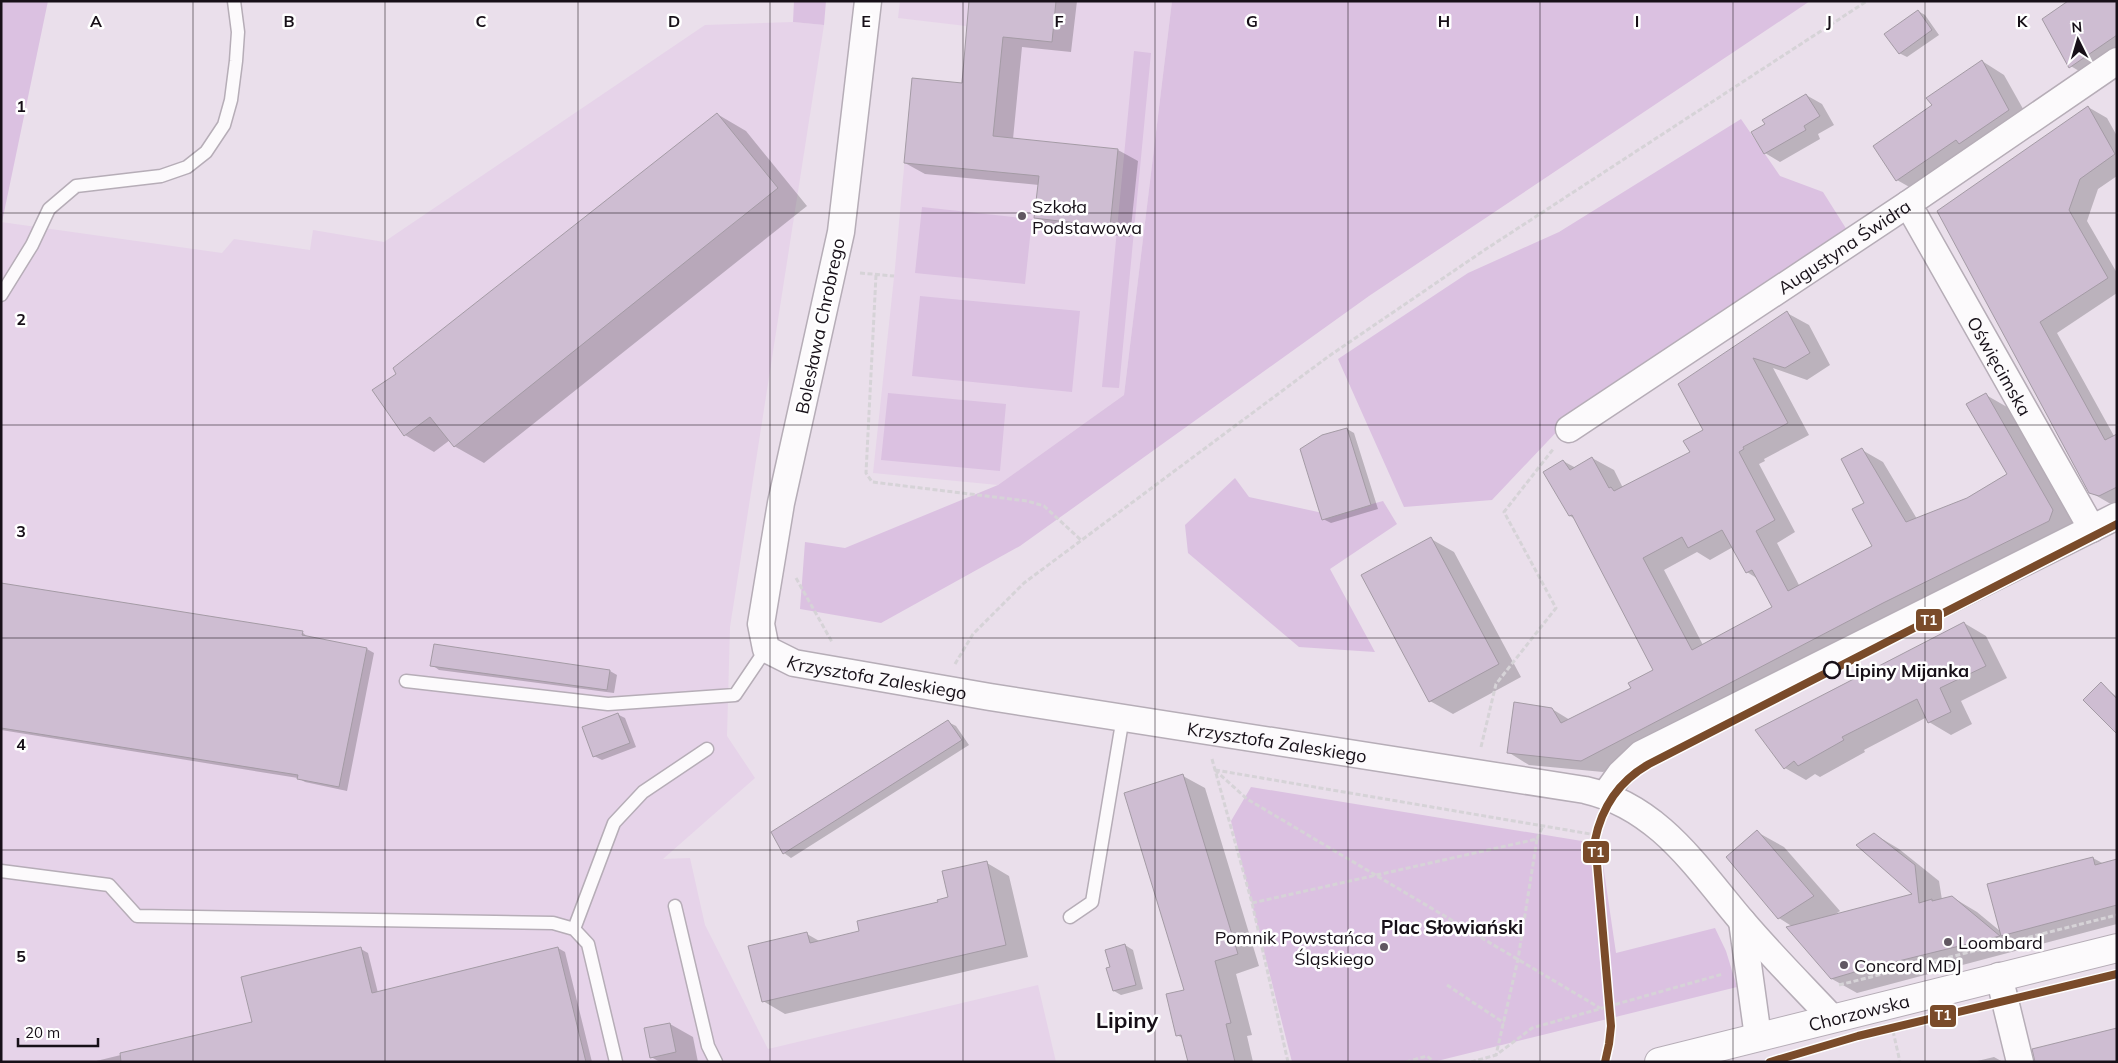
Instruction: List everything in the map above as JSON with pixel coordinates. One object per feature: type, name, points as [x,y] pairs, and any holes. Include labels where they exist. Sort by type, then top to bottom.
[{"type":"street","name":"Bolesława Chrobrego","points":[[766,649],[761,624],[781,503],[841,232],[868,1]]},
{"type":"street","name":"Augustyna Świdra","points":[[1569,429],[1908,204],[2117,61]]},
{"type":"street","name":"Oświęcimska","points":[[1908,204],[2092,529]]},
{"type":"street","points":[[1605,794],[1620,774],[1641,754],[2117,516]]},
{"type":"street","name":"Krzysztofa Zaleskiego","points":[[766,649],[794,663],[1605,794],[1625,804],[1654,823],[1689,855],[1742,921],[1832,1018]]},
{"type":"street","points":[[1742,921],[1758,1037]]},
{"type":"street","name":"Chorzowska","points":[[1658,1062],[1712,1055],[1758,1037],[2117,948]]},
{"type":"street","points":[[1999,976],[2020,1062]]},
{"type":"lane","points":[[1,295],[32,245],[49,209],[76,186],[161,176],[187,168],[206,152],[224,125],[231,100],[238,32],[234,1]]},
{"type":"lane","points":[[406,681],[608,704],[735,695],[766,649]]},
{"type":"lane","points":[[1070,917],[1092,902],[1123,717]]},
{"type":"lane","points":[[574,929],[614,823],[643,792],[707,749]]},
{"type":"lane","points":[[1,871],[109,885],[137,916],[554,922],[574,929],[588,944],[616,1062]]},
{"type":"lane","points":[[675,906],[708,1046],[716,1062]]},
{"type":"path","points":[[941,688],[973,634],[1024,584],[1346,345],[1483,251],[1867,1]]},
{"type":"path","points":[[852,273],[894,276]]},
{"type":"path","points":[[876,275],[866,473],[872,482],[1027,501],[1044,506],[1082,541]]},
{"type":"path","points":[[1475,773],[1496,684],[1556,608],[1504,512],[1569,429]]},
{"type":"path","points":[[1210,756],[1252,903],[1288,1062]]},
{"type":"path","points":[[1215,770],[1602,836]]},
{"type":"path","points":[[1215,770],[1247,799],[1600,1008]]},
{"type":"path","points":[[1496,1055],[1518,959],[1537,839],[1542,826]]},
{"type":"path","points":[[1252,903],[1537,839]]},
{"type":"path","points":[[1835,986],[2117,915]]},
{"type":"path","points":[[1471,1062],[1496,1055],[1532,1028],[1730,972]]},
{"type":"path","points":[[1447,985],[1504,1023]]},
{"type":"path","points":[[1406,1062],[1427,1056],[1434,1062]]},
{"type":"shaded area","points":[[1,1],[48,1],[2,222],[1,222]]},
{"type":"shaded area","points":[[794,1],[826,1],[824,25],[793,22]]},
{"type":"shaded area","name":"Szkoła Podstawowa","points":[[900,1],[1172,1],[1124,395],[998,485],[873,473],[895,268],[912,78],[961,83],[967,34],[966,26],[898,18]]},
{"type":"shaded area","points":[[1172,1],[1810,1],[1369,296],[1020,546],[881,623],[800,609],[805,542],[845,548],[998,485],[1124,395]]},
{"type":"shaded area","points":[[793,22],[824,25],[730,627],[727,736],[755,778],[663,859],[690,858],[705,925],[768,1049],[1038,985],[1056,1062],[1,1062],[1,222],[222,253],[234,239],[310,250],[313,230],[384,242],[705,25]]},
{"type":"shaded area","points":[[1134,51],[1151,53],[1119,388],[1102,387]]},
{"type":"shaded area","points":[[1741,119],[1780,176],[1823,192],[1847,230],[1564,424],[1492,500],[1404,507],[1338,359],[1468,273],[1559,232]]},
{"type":"shaded area","points":[[922,207],[1032,219],[1025,284],[915,273]]},
{"type":"shaded area","points":[[920,296],[1080,311],[1072,392],[912,376]]},
{"type":"shaded area","points":[[888,393],[1006,404],[1000,471],[881,460]]},
{"type":"shaded area","points":[[1235,478],[1249,497],[1332,515],[1383,501],[1397,524],[1330,569],[1375,652],[1299,647],[1188,553],[1185,525]]},
{"type":"shaded area","points":[[1251,787],[1600,844],[1616,953],[1715,928],[1726,951],[1737,987],[1433,1062],[1292,1062],[1231,821]]},
{"type":"building","points":[[969,1],[1056,1],[1052,42],[1003,37],[993,136],[1118,149],[1110,227],[1034,218],[1039,176],[904,163],[912,78],[962,83]]},
{"type":"building","points":[[2068,1],[2117,1],[2117,35],[2069,68],[2042,19]]},
{"type":"building","points":[[1918,10],[1932,30],[1899,54],[1884,34]]},
{"type":"building","points":[[1982,60],[2009,110],[1959,144],[1956,140],[1896,181],[1873,146],[1932,105],[1926,98]]},
{"type":"building","points":[[1806,94],[1820,116],[1804,126],[1806,130],[1764,154],[1751,132],[1765,124],[1762,120]]},
{"type":"building","points":[[2088,106],[2115,154],[2080,179],[2069,210],[2108,278],[2040,322],[2105,440],[2117,434],[2117,487],[2099,496],[2089,493],[1937,211]]},
{"type":"building","points":[[717,113],[778,188],[454,447],[430,417],[404,436],[372,390],[396,374],[393,368]]},
{"type":"building","points":[[1787,311],[1810,353],[1785,368],[1753,358],[1788,423],[1743,447],[1744,449],[1739,452],[1775,520],[1756,531],[1788,591],[1872,546],[1852,509],[1864,503],[1841,459],[1862,448],[1906,522],[1967,498],[2007,474],[1966,404],[1986,393],[2053,510],[2049,521],[1883,603],[1581,761],[1507,753],[1514,702],[1552,708],[1561,723],[1631,688],[1628,683],[1653,670],[1572,515],[1569,516],[1543,472],[1563,460],[1570,470],[1592,457],[1609,488],[1611,487],[1614,491],[1690,452],[1683,441],[1703,430],[1678,384]],"holes":[[[1722,530],[1746,573],[1752,570],[1772,607],[1692,650],[1643,558],[1682,537],[1688,548]]]},
{"type":"building","points":[[1347,428],[1371,505],[1322,520],[1300,449],[1322,435]]},
{"type":"building","points":[[1431,537],[1499,664],[1429,702],[1361,575]]},
{"type":"building","points":[[1,583],[303,631],[302,635],[367,648],[339,787],[297,779],[298,775],[1,728]]},
{"type":"building","points":[[1964,622],[1986,666],[1940,688],[1951,712],[1928,723],[1917,699],[1842,737],[1844,740],[1798,766],[1794,761],[1784,769],[1755,730]]},
{"type":"building","points":[[434,644],[610,670],[607,690],[430,666]]},
{"type":"building","points":[[2101,682],[2117,699],[2117,734],[2083,700]]},
{"type":"building","points":[[618,713],[630,743],[593,757],[582,727]]},
{"type":"building","points":[[948,720],[962,740],[783,854],[771,832]]},
{"type":"building","points":[[1183,774],[1238,954],[1215,961],[1231,1023],[1226,1024],[1235,1062],[1188,1062],[1181,1035],[1176,1036],[1166,994],[1184,990],[1124,793]]},
{"type":"building","points":[[1757,830],[1814,896],[1778,919],[1726,857]]},
{"type":"building","points":[[1874,833],[1915,865],[1919,903],[1952,896],[2000,936],[1831,979],[1786,927],[1912,894],[1856,845]]},
{"type":"building","points":[[2093,857],[2095,865],[2117,859],[2117,905],[2001,936],[1987,884]]},
{"type":"building","points":[[987,861],[1006,945],[762,1002],[748,946],[807,932],[810,943],[859,931],[857,921],[938,902],[937,900],[948,897],[942,871]]},
{"type":"building","points":[[1125,944],[1136,985],[1113,991],[1106,968],[1110,967],[1105,950]]},
{"type":"building","points":[[361,947],[372,993],[558,947],[586,1062],[121,1062],[120,1053],[252,1022],[241,977]]},
{"type":"building","points":[[670,1023],[676,1052],[650,1058],[644,1028]]},
{"type":"building","points":[[2117,1028],[2117,1062],[2035,1062],[2032,1049]]},
{"type":"transit line","name":"T1","points":[[1605,1062],[1611,1026],[1595,840],[1607,805],[1629,778],[1649,764],[2117,524]]},
{"type":"transit line","name":"T1","points":[[1770,1062],[1858,1036],[2117,974]]},
{"type":"place","name":"Szkoła Podstawowa","points":[[1022,216]]},
{"type":"place","name":"Lipiny Mijanka","points":[[1832,670]]},
{"type":"place","name":"Loombard","points":[[1948,942]]},
{"type":"place","name":"Pomnik Powstańca Śląskiego","points":[[1384,947]]},
{"type":"place","name":"Concord MDJ","points":[[1844,965]]},
{"type":"district","name":"Plac Słowiański","points":[[1452,927]]},
{"type":"district","name":"Lipiny","points":[[1127,1020]]}]
